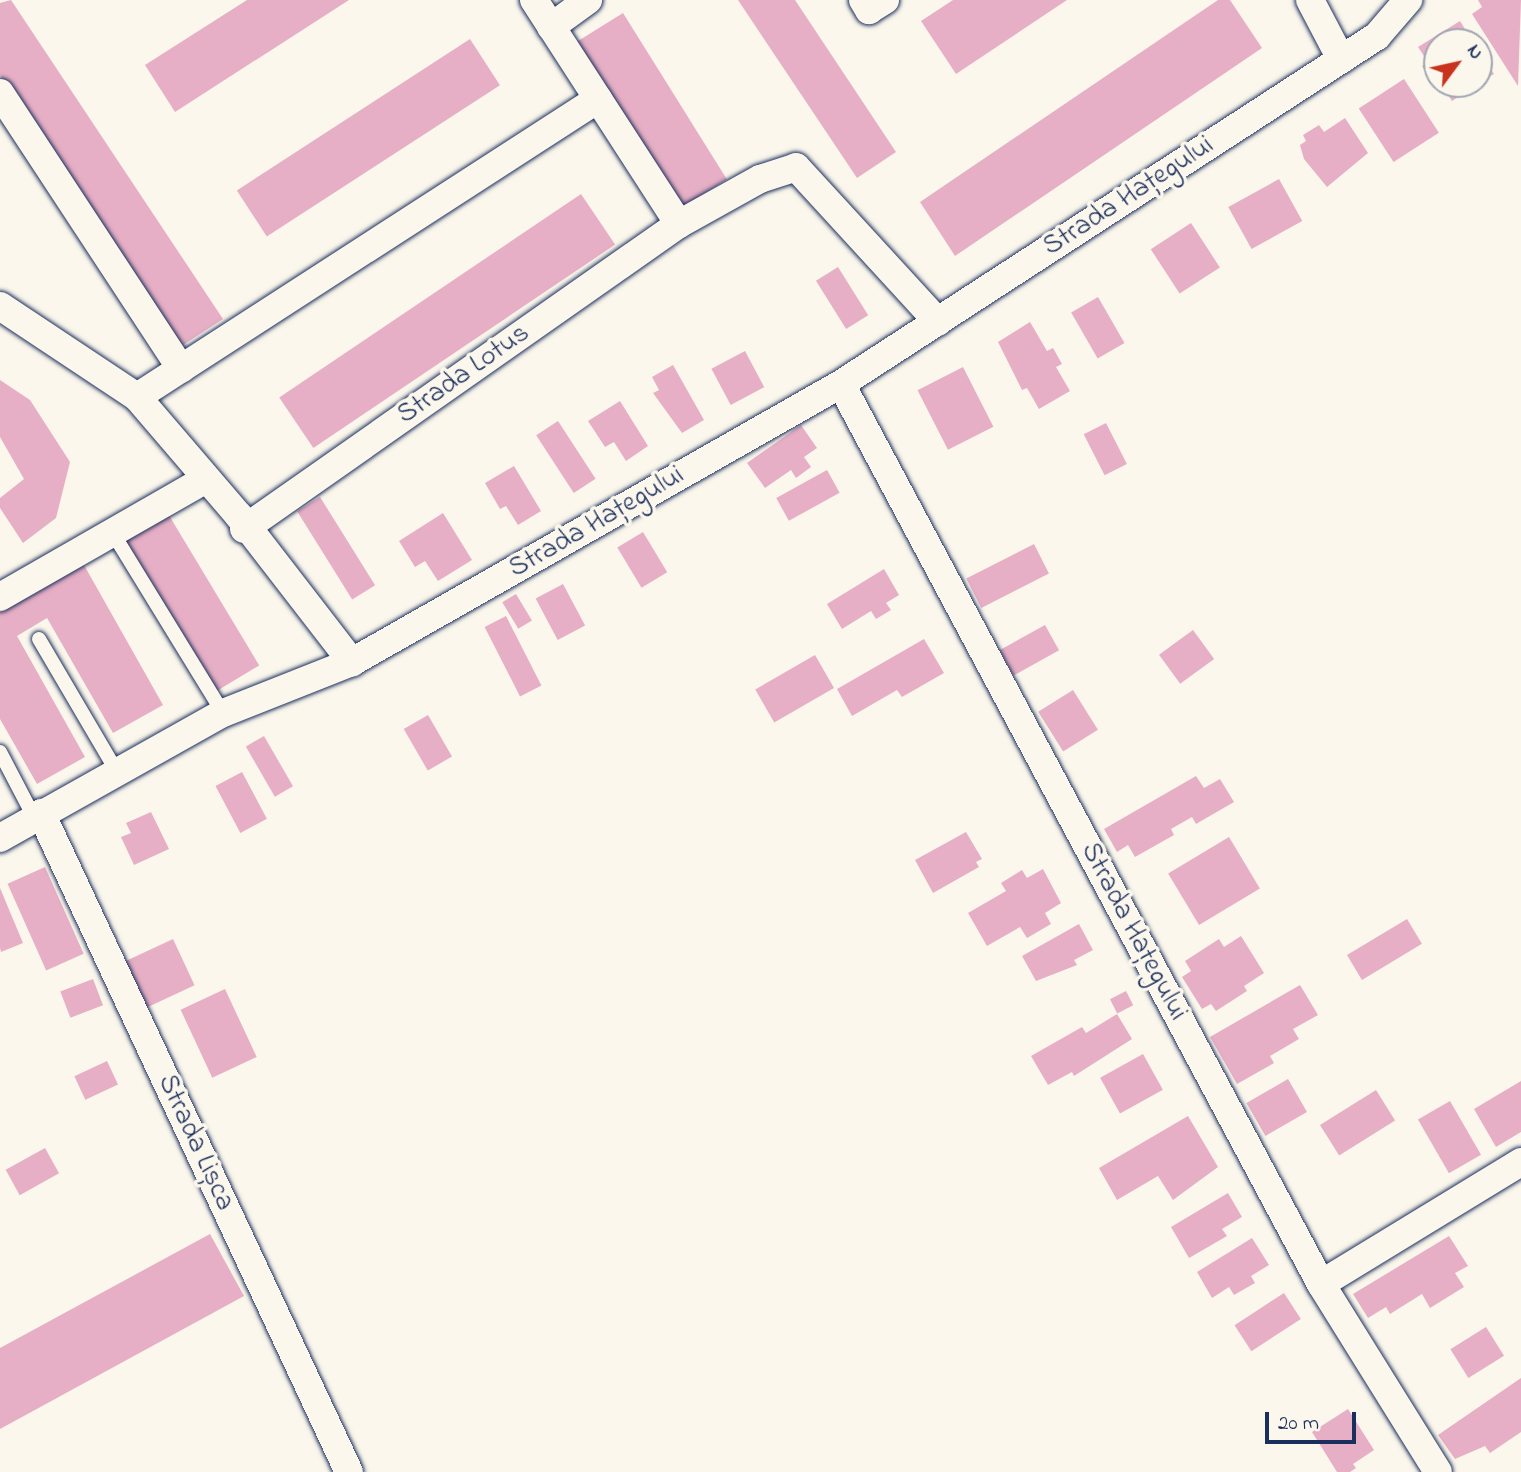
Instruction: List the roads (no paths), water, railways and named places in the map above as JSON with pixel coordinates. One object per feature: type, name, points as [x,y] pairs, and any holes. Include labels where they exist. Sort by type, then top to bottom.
[{"type":"street","points":[[534,0],[679,224]]},
{"type":"street","points":[[551,27],[588,0]]},
{"type":"street","points":[[863,0],[869,10],[885,0]]},
{"type":"street","points":[[1310,0],[1341,59]]},
{"type":"street","name":"Strada Hațegului","points":[[0,838],[223,713],[352,662],[841,384],[1377,36],[1408,0]]},
{"type":"street","points":[[0,93],[181,369]]},
{"type":"street","points":[[137,397],[598,99]]},
{"type":"street","name":"Strada Lotus","points":[[244,529],[679,224],[760,179],[796,167],[938,322]]},
{"type":"street","points":[[4,317],[137,397],[352,662]]},
{"type":"street","name":"Strada Hațegului","points":[[841,384],[1321,1284],[1438,1472]]},
{"type":"street","points":[[0,597],[114,535],[206,479]]},
{"type":"street","name":"Strada Lișca","points":[[38,815],[349,1472]]},
{"type":"street","points":[[1321,1284],[1521,1162]]},
{"type":"lane","points":[[114,535],[223,713]]},
{"type":"lane","points":[[39,639],[117,772]]},
{"type":"lane","points":[[0,752],[38,815]]}]
